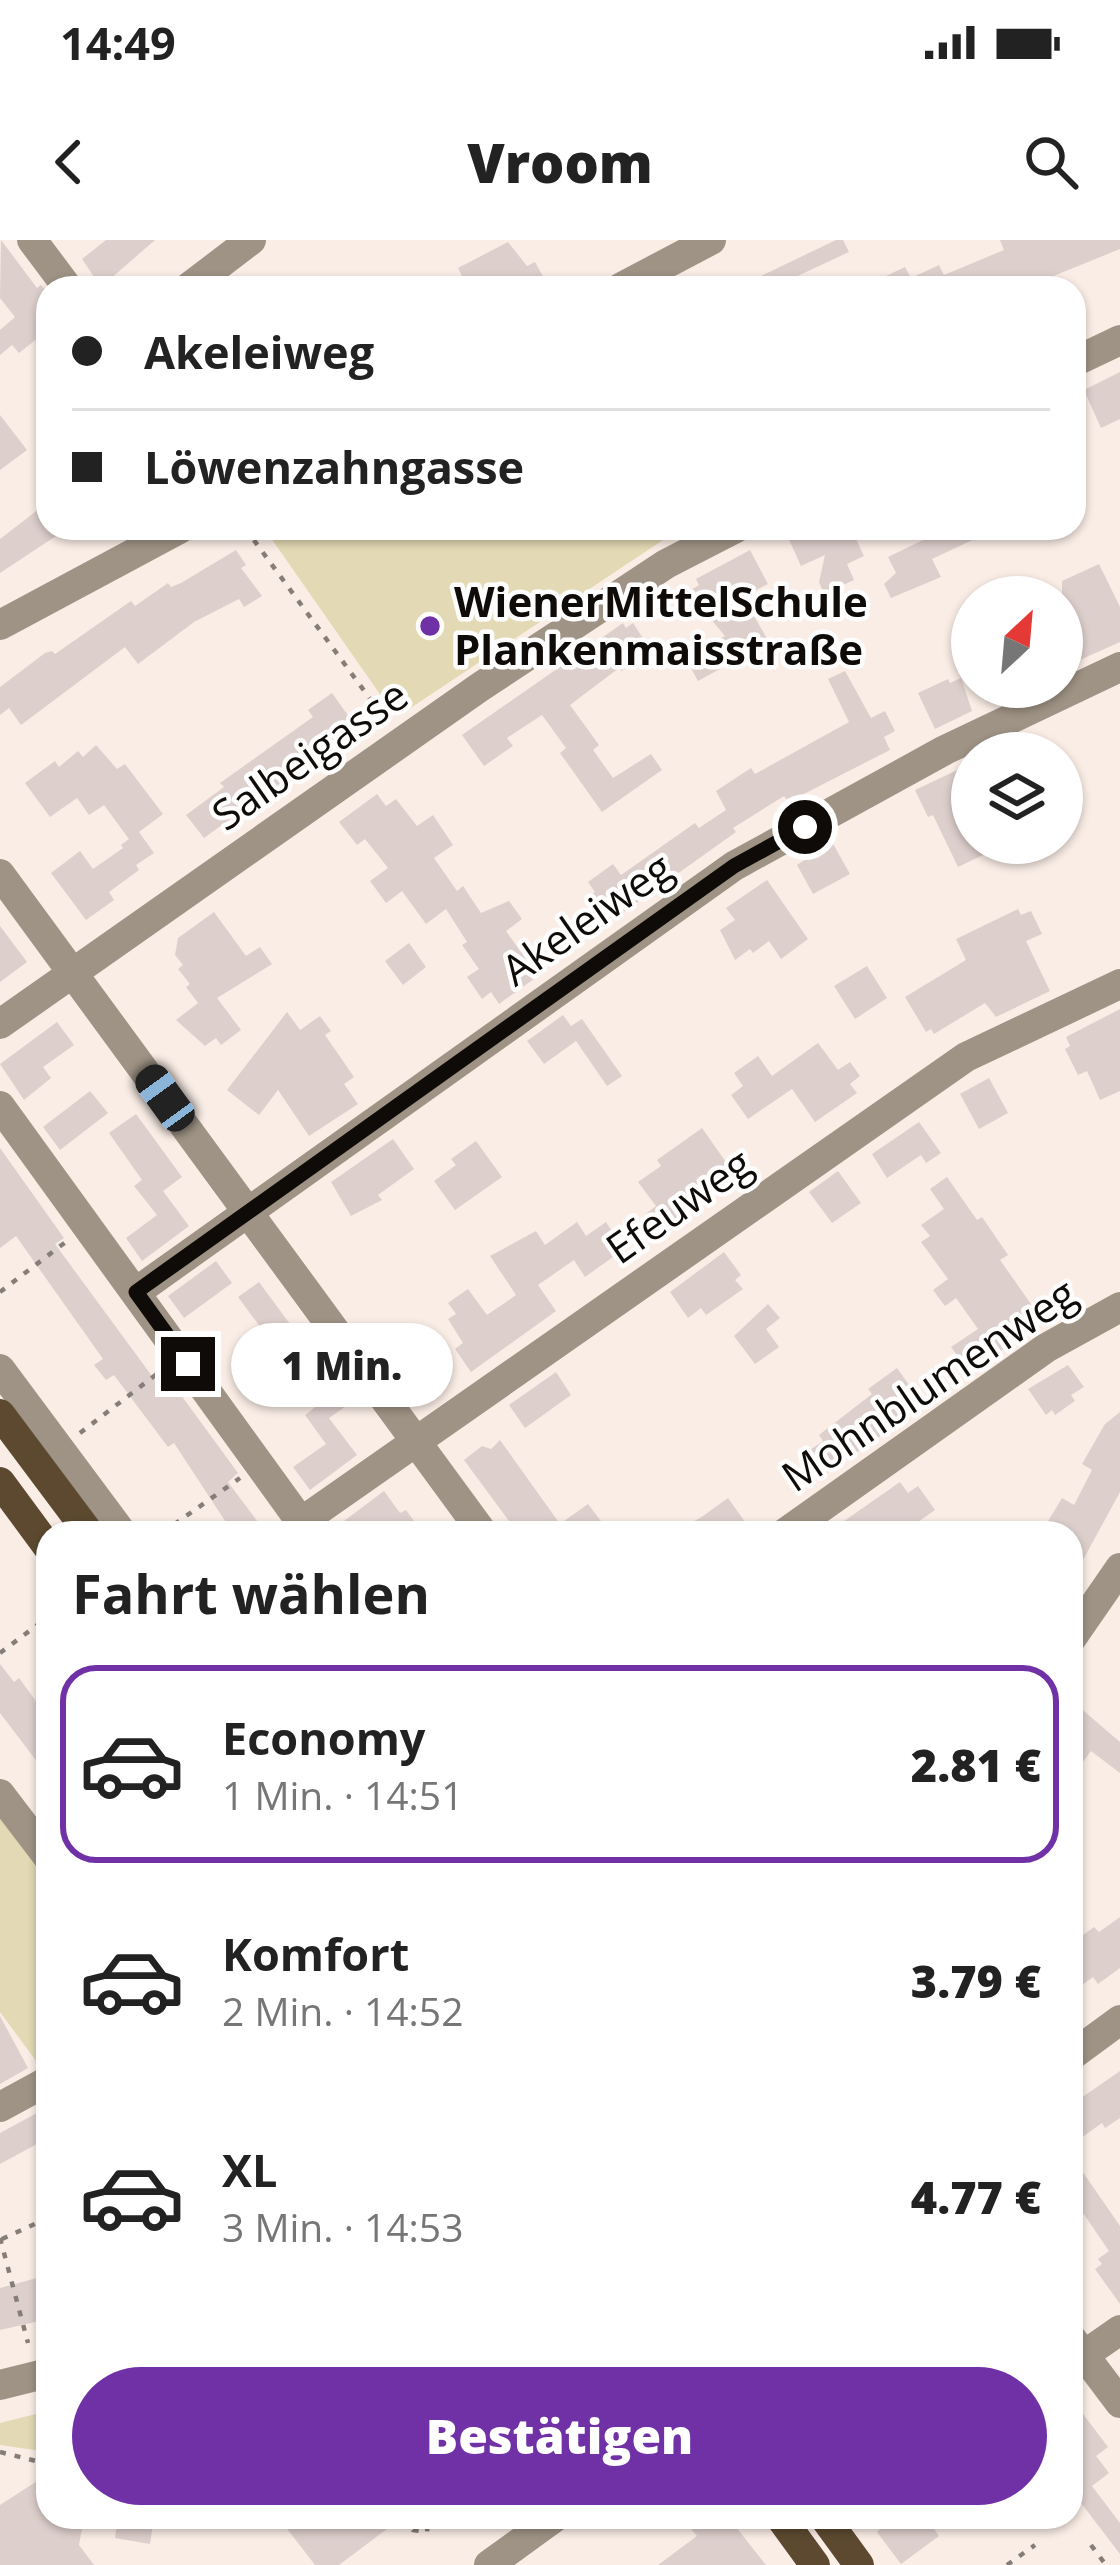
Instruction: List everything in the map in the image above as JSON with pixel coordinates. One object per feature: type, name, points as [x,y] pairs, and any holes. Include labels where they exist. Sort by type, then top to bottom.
[{"type":"main road","points":[[0,1414],[80,1521]]},
{"type":"main road","points":[[0,1482],[36,1531]]},
{"type":"main road","points":[[789,2529],[815,2565]]},
{"type":"main road","points":[[833,2529],[859,2565]]},
{"type":"street","points":[[32,240],[59,276]]},
{"type":"street","points":[[204,276],[251,240]]},
{"type":"street","points":[[643,276],[711,240]]},
{"type":"street","points":[[1086,356],[1120,340]]},
{"type":"street","points":[[0,625],[159,540]]},
{"type":"street","name":"Salbeigasse","points":[[0,1024],[402,742],[666,564],[713,540]]},
{"type":"street","name":"Akeleiweg","points":[[136,1292],[734,866],[945,750],[1120,668]]},
{"type":"street","points":[[0,874],[474,1521]]},
{"type":"street","name":"Efeuweg","points":[[314,1521],[415,1442],[966,1057],[1120,984]]},
{"type":"street","points":[[0,1106],[300,1521]]},
{"type":"street","name":"Mohnblumenweg","points":[[802,1521],[1046,1348],[1120,1307]]},
{"type":"street","points":[[0,1369],[113,1521]]},
{"type":"street","points":[[1083,1622],[1120,1568]]},
{"type":"street","points":[[0,1794],[36,1841]]},
{"type":"street","points":[[1083,2047],[1120,2020]]},
{"type":"street","points":[[0,2107],[36,2088]]},
{"type":"street","points":[[1083,2345],[1120,2330]]},
{"type":"street","points":[[1083,2354],[1120,2403]]},
{"type":"street","points":[[0,2385],[36,2376]]},
{"type":"street","points":[[489,2565],[538,2529]]},
{"type":"path","points":[[254,540],[402,742]]},
{"type":"path","points":[[0,1292],[81,1230]]},
{"type":"path","points":[[71,1439],[176,1360]]},
{"type":"path","points":[[179,1521],[254,1468]]},
{"type":"path","points":[[0,1653],[36,1626]]},
{"type":"path","points":[[28,2343],[1,2238],[36,2223]]},
{"type":"path","points":[[0,2452],[36,2461]]},
{"type":"path","points":[[1007,2565],[1035,2545]]},
{"type":"path","points":[[1091,2545],[1106,2565]]},
{"type":"shaded area","name":"WienerMittelSchule Plankenmaisstraße","points":[[272,540],[663,540],[400,715],[391,710]]},
{"type":"shaded area","points":[[0,1808],[36,1857],[36,2061],[0,2012]]},
{"type":"shaded area","points":[[36,2414],[36,2450],[0,2445],[0,2423]]},
{"type":"building","points":[[1,240],[36,287],[36,340],[19,353],[12,345],[0,355],[0,330],[15,317],[0,298]]},
{"type":"building","points":[[106,240],[155,240],[114,276],[94,276],[82,259]]},
{"type":"building","points":[[836,240],[843,240],[849,252],[798,276],[761,276]]},
{"type":"building","points":[[1000,240],[1120,240],[1120,249],[1054,276],[915,276],[939,265],[944,275],[1004,250]]},
{"type":"building","points":[[508,242],[527,266],[535,262],[543,276],[462,276],[458,268]]},
{"type":"building","points":[[905,267],[910,276],[886,276]]},
{"type":"building","points":[[1120,372],[1120,419],[1101,428],[1086,389]]},
{"type":"building","points":[[0,415],[27,450],[0,470]]},
{"type":"building","points":[[36,511],[36,540],[50,540],[0,573],[0,539]]},
{"type":"building","points":[[789,540],[857,540],[864,556],[847,564],[854,580],[824,594],[819,582],[825,555],[801,566]]},
{"type":"building","points":[[923,540],[972,540],[932,559],[941,577],[891,598],[884,584],[896,573],[888,557]]},
{"type":"building","points":[[236,550],[246,565],[241,568],[262,596],[244,607],[239,599],[194,622],[138,664],[125,647],[21,725],[9,708],[0,715],[0,687],[45,653],[55,654],[131,601],[135,606],[168,583],[171,587],[181,583]]},
{"type":"building","points":[[750,550],[768,584],[743,597],[769,642],[698,681],[685,657],[725,636],[688,592],[699,585],[696,579]]},
{"type":"building","points":[[1099,564],[1120,607],[1120,642],[1083,659],[1083,576],[1073,576]]},
{"type":"building","points":[[623,623],[626,628],[633,623],[644,640],[636,644],[642,653],[635,658],[637,662],[619,668],[570,705],[599,745],[593,750],[613,778],[651,754],[662,770],[602,812],[560,753],[566,748],[542,715],[507,738],[513,746],[484,766],[462,735]]},
{"type":"building","points":[[845,671],[871,718],[885,711],[895,731],[884,737],[890,750],[788,802],[784,796],[733,828],[736,832],[614,919],[606,908],[601,913],[589,896],[595,892],[588,882],[613,864],[621,875],[695,823],[699,828],[726,810],[716,791],[751,768],[755,774],[849,722],[828,679]]},
{"type":"building","points":[[948,679],[951,708],[972,711],[935,729],[918,693]]},
{"type":"building","points":[[332,693],[357,728],[204,838],[186,815],[224,787],[220,783],[313,717],[308,710]]},
{"type":"building","points":[[96,745],[117,769],[125,764],[163,814],[139,832],[154,853],[109,892],[114,900],[86,920],[51,873],[80,851],[93,869],[129,839],[104,805],[89,815],[77,798],[50,817],[25,783],[55,761],[59,767],[78,751],[83,757]]},
{"type":"building","points":[[951,773],[951,852],[933,815],[928,817],[915,790]]},
{"type":"building","points":[[377,794],[386,806],[396,799],[417,826],[433,815],[453,845],[434,858],[457,891],[463,886],[481,913],[509,901],[522,919],[506,931],[538,976],[499,1004],[491,992],[482,999],[467,977],[479,969],[446,909],[426,924],[402,891],[386,903],[370,881],[388,868],[365,839],[357,845],[339,822]]},
{"type":"building","points":[[832,842],[850,874],[813,894],[797,865]]},
{"type":"building","points":[[767,880],[808,939],[781,959],[769,941],[735,960],[720,930],[735,920],[726,908]]},
{"type":"building","points":[[1018,909],[1021,915],[1031,911],[1042,934],[1026,941],[1050,991],[996,1017],[985,1003],[934,1034],[931,1029],[926,1032],[905,997],[966,960],[956,939]]},
{"type":"building","points":[[214,912],[246,956],[260,947],[272,964],[217,998],[241,1030],[221,1045],[216,1038],[205,1046],[176,1020],[198,1003],[186,987],[190,984],[178,969],[183,965],[175,955],[178,938]]},
{"type":"building","points":[[0,926],[27,962],[0,982]]},
{"type":"building","points":[[409,943],[426,967],[403,985],[385,961]]},
{"type":"building","points":[[867,966],[887,998],[855,1019],[834,986]]},
{"type":"building","points":[[1120,1009],[1120,1091],[1100,1100],[1087,1071],[1078,1075],[1065,1049],[1070,1046],[1066,1037]]},
{"type":"building","points":[[287,1012],[300,1030],[320,1016],[331,1031],[325,1035],[354,1077],[344,1084],[358,1104],[309,1136],[278,1090],[259,1115],[227,1090]]},
{"type":"building","points":[[563,1015],[571,1026],[582,1019],[622,1076],[607,1086],[576,1041],[544,1064],[527,1041]]},
{"type":"building","points":[[57,1022],[74,1045],[43,1067],[51,1078],[24,1100],[0,1064]]},
{"type":"building","points":[[818,1043],[838,1070],[850,1062],[860,1076],[850,1084],[857,1093],[815,1122],[792,1089],[748,1119],[731,1095],[743,1086],[734,1073],[758,1056],[772,1076]]},
{"type":"building","points":[[989,1078],[1008,1113],[979,1129],[960,1094]]},
{"type":"building","points":[[90,1091],[108,1113],[60,1150],[43,1127]]},
{"type":"building","points":[[136,1114],[182,1177],[163,1191],[189,1226],[142,1261],[126,1238],[157,1215],[134,1186],[142,1180],[109,1133]]},
{"type":"building","points":[[919,1122],[941,1153],[926,1163],[921,1155],[887,1178],[872,1154]]},
{"type":"building","points":[[702,1128],[740,1182],[724,1193],[717,1183],[689,1203],[693,1208],[690,1216],[658,1238],[643,1216],[656,1206],[638,1182],[661,1166],[657,1160]]},
{"type":"building","points":[[393,1139],[414,1169],[378,1195],[382,1200],[351,1216],[331,1182]]},
{"type":"building","points":[[476,1141],[502,1177],[455,1210],[434,1181],[456,1165],[451,1159]]},
{"type":"building","points":[[0,1148],[64,1238],[55,1244],[160,1387],[170,1380],[238,1473],[228,1482],[257,1521],[225,1521],[174,1443],[168,1447],[114,1375],[106,1380],[94,1365],[103,1359],[16,1236],[0,1248]]},
{"type":"building","points":[[838,1171],[861,1203],[832,1223],[809,1192]]},
{"type":"building","points":[[947,1177],[1008,1255],[1000,1260],[1043,1321],[985,1362],[977,1351],[962,1362],[951,1347],[978,1329],[956,1298],[945,1306],[933,1290],[948,1279],[921,1242],[930,1236],[921,1225],[944,1209],[930,1189]]},
{"type":"building","points":[[577,1222],[586,1236],[606,1222],[624,1249],[585,1277],[574,1260],[538,1285],[556,1311],[471,1372],[455,1349],[463,1343],[448,1319],[456,1314],[448,1303],[468,1289],[487,1315],[516,1295],[490,1256],[536,1231],[545,1245]]},
{"type":"building","points":[[724,1252],[741,1275],[735,1280],[743,1289],[706,1315],[701,1308],[688,1318],[670,1292]]},
{"type":"building","points":[[216,1261],[232,1283],[184,1318],[168,1296]]},
{"type":"building","points":[[259,1282],[349,1404],[329,1418],[357,1455],[310,1490],[293,1467],[326,1444],[305,1415],[318,1405],[238,1297]]},
{"type":"building","points":[[768,1304],[780,1318],[766,1329],[779,1347],[755,1364],[734,1336]]},
{"type":"building","points":[[1068,1365],[1084,1387],[1071,1395],[1075,1401],[1055,1415],[1052,1410],[1046,1415],[1028,1389]]},
{"type":"building","points":[[897,1368],[924,1406],[821,1477],[804,1454],[823,1441],[819,1435],[872,1394],[868,1389]]},
{"type":"building","points":[[556,1372],[571,1395],[525,1428],[509,1405]]},
{"type":"building","points":[[1120,1412],[1120,1492],[1083,1560],[1083,1521],[1048,1521],[1062,1498],[1074,1505],[1092,1470],[1082,1464],[1105,1424]]},
{"type":"building","points":[[500,1440],[558,1521],[509,1521],[464,1460],[482,1446],[491,1449]]},
{"type":"building","points":[[900,1482],[908,1493],[918,1486],[935,1510],[919,1521],[844,1521]]},
{"type":"building","points":[[384,1491],[400,1513],[406,1510],[414,1521],[344,1521]]},
{"type":"building","points":[[728,1498],[744,1521],[694,1521]]},
{"type":"building","points":[[588,1504],[601,1521],[564,1521]]},
{"type":"building","points":[[0,1664],[14,1682],[19,1678],[36,1701],[36,1760],[0,1713]]},
{"type":"building","points":[[1083,1710],[1120,1742],[1120,1773],[1091,1751],[1083,1762]]},
{"type":"building","points":[[1120,1917],[1120,1968],[1098,1984],[1093,1977],[1083,1984],[1083,1935],[1094,1927],[1099,1932]]},
{"type":"building","points":[[0,2016],[28,2068],[0,2084]]},
{"type":"building","points":[[1120,2071],[1120,2118],[1083,2136],[1083,2097]]},
{"type":"building","points":[[36,2114],[36,2144],[0,2164],[0,2133]]},
{"type":"building","points":[[1083,2172],[1120,2226],[1120,2304],[1095,2269],[1102,2264],[1098,2259],[1109,2251],[1083,2213]]},
{"type":"building","points":[[36,2278],[36,2322],[0,2330],[0,2288]]},
{"type":"building","points":[[1083,2414],[1108,2447],[1096,2456],[1109,2473],[1092,2486],[1120,2523],[1120,2554],[1083,2506]]},
{"type":"building","points":[[36,2482],[36,2529],[82,2529],[79,2545],[94,2565],[0,2565],[0,2505]]},
{"type":"building","points":[[116,2529],[152,2529],[150,2544],[115,2538]]},
{"type":"building","points":[[287,2529],[387,2529],[339,2565],[315,2565]]},
{"type":"building","points":[[691,2529],[738,2529],[766,2565],[658,2565],[697,2536]]},
{"type":"building","points":[[934,2529],[939,2536],[901,2564],[877,2532]]},
{"type":"place","name":"WienerMittelSchule Plankenmaisstraße","points":[[430,626]]},
{"type":"route","points":[[188,1364],[136,1292],[734,866],[805,827]]}]
